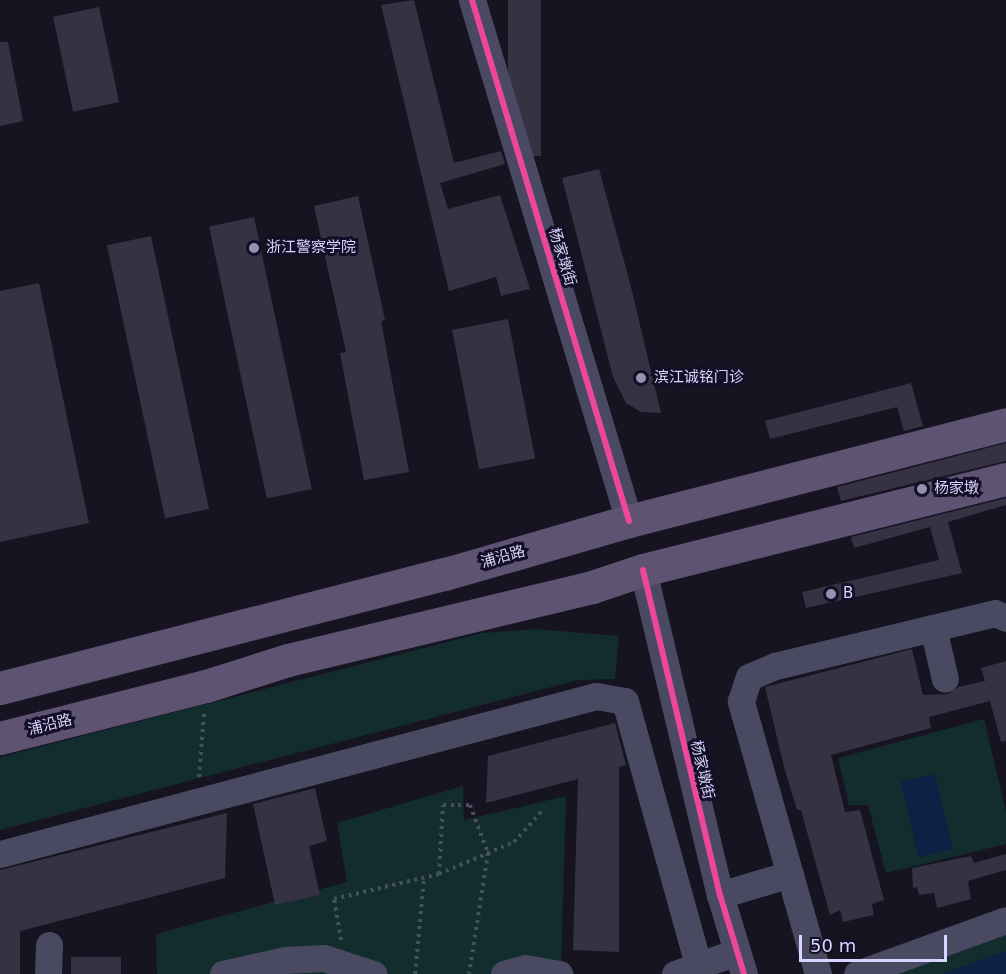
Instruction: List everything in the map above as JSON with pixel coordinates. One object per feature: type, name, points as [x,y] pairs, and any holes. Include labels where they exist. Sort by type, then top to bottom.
[{"type":"main road","name":"浦沿路","points":[[0,688],[445,574],[629,521],[1006,424]]},
{"type":"main road","name":"浦沿路","points":[[0,738],[206,686],[288,660],[592,587],[643,570],[1006,479]]},
{"type":"street","name":"杨家墩街","points":[[472,0],[629,521]]},
{"type":"street","name":"杨家墩街","points":[[643,570],[720,895],[740,963]]},
{"type":"street","points":[[818,974],[741,701],[749,677],[776,666],[996,613],[1006,618]]},
{"type":"street","points":[[933,628],[945,679]]},
{"type":"street","points":[[0,854],[197,799],[560,703],[596,696],[625,701],[687,969],[740,963]]},
{"type":"street","points":[[720,895],[790,874]]},
{"type":"street","points":[[857,974],[1006,920]]},
{"type":"street","points":[[48,974],[49,945]]},
{"type":"street","points":[[223,974],[285,960],[324,957],[373,974]]},
{"type":"street","points":[[504,974],[525,968],[559,974]]},
{"type":"path","points":[[197,799],[206,686]]},
{"type":"path","points":[[439,874],[444,805],[470,805],[488,854],[469,974]]},
{"type":"path","points":[[345,965],[334,899],[439,874],[514,843],[543,810]]},
{"type":"path","points":[[415,974],[424,878]]},
{"type":"green space","points":[[536,629],[619,636],[615,679],[578,680],[0,830],[0,757],[482,633]]},
{"type":"green space","points":[[984,719],[1006,811],[1006,844],[886,873],[868,805],[849,805],[838,758]]},
{"type":"green space","points":[[463,786],[464,820],[566,796],[561,974],[157,974],[156,934],[347,882],[337,823]]},
{"type":"green space","points":[[1006,935],[1006,951],[943,974],[895,974]]},
{"type":"water","points":[[935,774],[952,849],[918,857],[901,782]]},
{"type":"water","points":[[1006,951],[1006,974],[943,974]]},
{"type":"building","points":[[414,0],[454,163],[501,151],[505,164],[440,183],[448,209],[500,195],[530,289],[501,296],[496,277],[449,291],[381,5]]},
{"type":"building","points":[[508,0],[541,0],[541,156],[508,156]]},
{"type":"building","points":[[99,7],[119,102],[73,112],[53,17]]},
{"type":"building","points":[[0,42],[8,42],[23,121],[0,126]]},
{"type":"building","points":[[599,169],[630,283],[661,413],[641,412],[626,403],[613,377],[562,178]]},
{"type":"building","points":[[358,196],[385,320],[381,321],[409,472],[364,480],[340,353],[346,352],[314,206]]},
{"type":"building","points":[[254,217],[312,489],[267,498],[209,227]]},
{"type":"building","points":[[151,236],[209,509],[165,518],[107,245]]},
{"type":"building","points":[[39,283],[89,523],[0,542],[0,291]]},
{"type":"building","points":[[508,319],[535,458],[479,469],[452,330]]},
{"type":"building","points":[[911,383],[923,426],[904,431],[897,407],[770,439],[765,421]]},
{"type":"building","points":[[1006,443],[1006,461],[841,501],[837,487]]},
{"type":"building","points":[[1006,498],[1006,505],[948,522],[962,573],[806,608],[802,592],[939,560],[930,527],[854,548],[851,537]]},
{"type":"building","points":[[912,649],[923,695],[948,694],[958,687],[985,681],[981,668],[1006,661],[1006,741],[1001,742],[990,701],[929,717],[931,728],[831,755],[845,812],[860,810],[884,900],[872,904],[874,915],[843,922],[840,910],[830,915],[801,810],[797,810],[784,767],[765,687]]},
{"type":"building","points":[[615,723],[626,765],[619,767],[619,952],[573,950],[578,779],[486,803],[488,756]]},
{"type":"building","points":[[315,788],[327,841],[309,846],[320,895],[275,905],[253,804]]},
{"type":"building","points":[[227,813],[225,878],[20,931],[20,974],[0,974],[0,870]]},
{"type":"building","points":[[1006,854],[1006,870],[968,881],[971,899],[937,908],[934,893],[919,895],[917,887],[913,888],[912,868],[971,856],[974,863]]},
{"type":"building","points":[[71,957],[121,957],[121,974],[71,974]]},
{"type":"cycle path","points":[[472,0],[629,521]]},
{"type":"cycle path","points":[[643,570],[720,895],[744,974]]},
{"type":"place","name":"浙江警察学院","points":[[254,248]]},
{"type":"place","name":"滨江诚铭门诊","points":[[641,378]]},
{"type":"place","name":"杨家墩","points":[[922,489]]},
{"type":"place","name":"B","points":[[831,594]]}]
